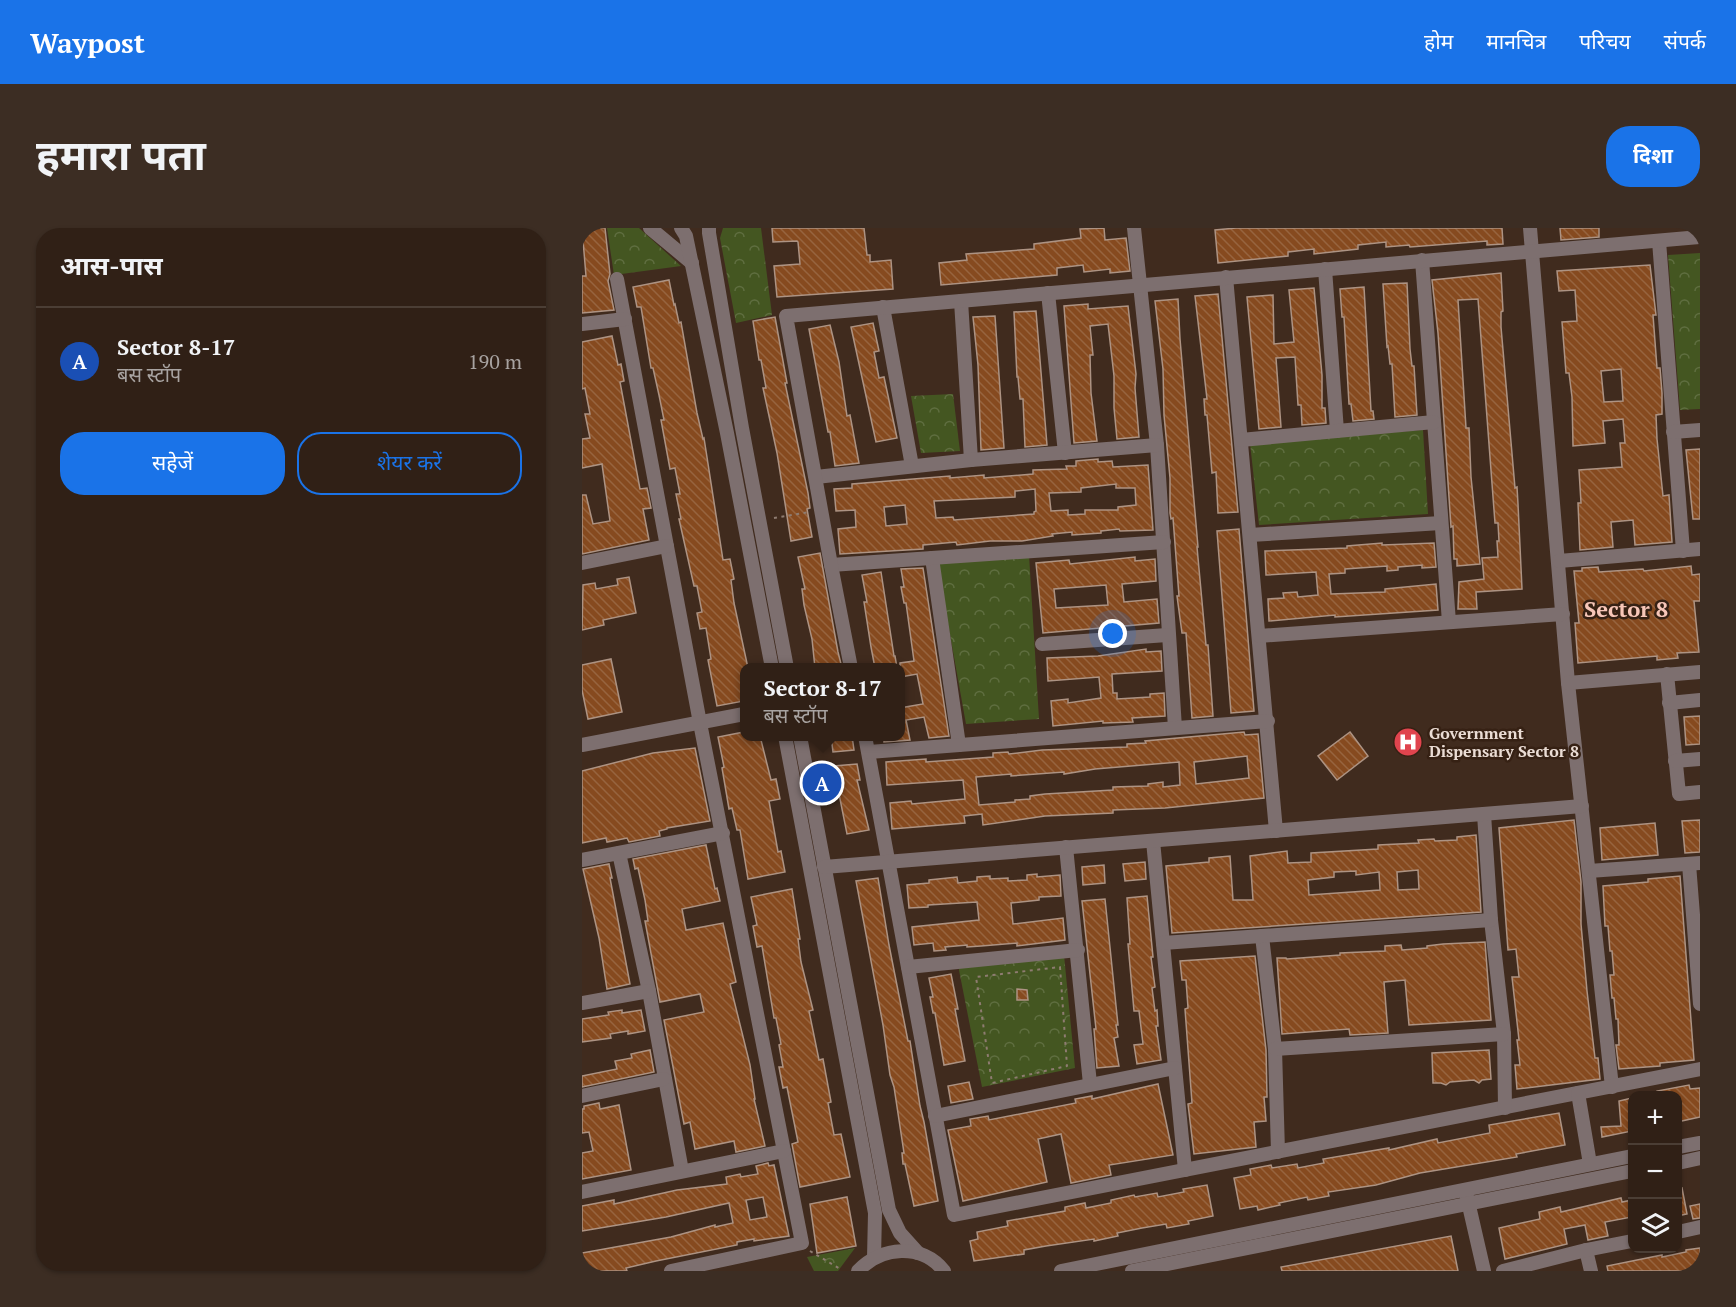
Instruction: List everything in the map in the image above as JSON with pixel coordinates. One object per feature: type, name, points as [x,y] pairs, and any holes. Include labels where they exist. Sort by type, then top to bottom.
[{"type":"street","points":[[650,228],[692,263]]},
{"type":"street","points":[[681,228],[686,236],[692,263],[771,663]]},
{"type":"street","points":[[709,228],[742,428],[786,663]]},
{"type":"street","points":[[1134,228],[1157,445],[1164,542],[1167,635],[1175,729]]},
{"type":"street","points":[[1530,228],[1568,683],[1612,1087]]},
{"type":"street","points":[[850,663],[786,316],[1700,237]]},
{"type":"street","points":[[1659,241],[1683,551]]},
{"type":"street","points":[[1422,260],[1449,622]]},
{"type":"street","points":[[1325,269],[1337,431]]},
{"type":"street","points":[[1226,277],[1268,721],[1276,831]]},
{"type":"street","points":[[617,279],[700,723],[802,1243],[671,1271]]},
{"type":"street","points":[[1048,293],[1065,453]]},
{"type":"street","points":[[961,301],[971,460]]},
{"type":"street","points":[[883,307],[912,466]]},
{"type":"street","points":[[582,324],[625,319]]},
{"type":"street","points":[[1240,440],[1434,422]]},
{"type":"street","points":[[1673,432],[1700,430]]},
{"type":"street","points":[[816,477],[971,460],[1157,445]]},
{"type":"street","points":[[1250,535],[1442,523]]},
{"type":"street","points":[[831,566],[1164,542]]},
{"type":"street","points":[[582,562],[667,546]]},
{"type":"street","points":[[1559,561],[1700,549]]},
{"type":"street","points":[[932,558],[959,745]]},
{"type":"street","points":[[1259,636],[1563,614]]},
{"type":"street","points":[[1042,644],[1167,635]]},
{"type":"street","points":[[1568,683],[1700,672]]},
{"type":"street","points":[[1666,674],[1679,794],[1700,792]]},
{"type":"street","points":[[1669,703],[1700,700]]},
{"type":"street","points":[[582,746],[740,715]]},
{"type":"street","points":[[868,752],[1268,721]]},
{"type":"street","points":[[786,741],[875,1213],[874,1258]]},
{"type":"street","points":[[801,741],[889,1210],[900,1233],[918,1253],[942,1268],[955,1271]]},
{"type":"street","points":[[866,741],[954,1215],[1700,1069]]},
{"type":"street","points":[[1675,761],[1700,759]]},
{"type":"street","points":[[824,867],[1582,806]]},
{"type":"street","points":[[1484,814],[1491,920],[1504,1034],[1505,1108]]},
{"type":"street","points":[[582,860],[723,833]]},
{"type":"street","points":[[1153,841],[1185,1170]]},
{"type":"street","points":[[1066,848],[1090,1084]]},
{"type":"street","points":[[620,853],[649,991],[663,1079],[682,1171]]},
{"type":"street","points":[[1589,871],[1695,864],[1700,1004]]},
{"type":"street","points":[[1163,943],[1491,920]]},
{"type":"street","points":[[1262,936],[1275,1049],[1278,1152]]},
{"type":"street","points":[[908,967],[1078,950]]},
{"type":"street","points":[[582,1003],[649,991]]},
{"type":"street","points":[[1275,1049],[1504,1034]]},
{"type":"street","points":[[935,1116],[1175,1068]]},
{"type":"street","points":[[582,1096],[663,1079]]},
{"type":"street","points":[[1578,1094],[1590,1164]]},
{"type":"street","points":[[1682,1146],[1700,1143]]},
{"type":"street","points":[[582,1192],[784,1151]]},
{"type":"street","points":[[1061,1271],[1628,1157]]},
{"type":"street","points":[[1682,1161],[1700,1158]]},
{"type":"street","points":[[1132,1271],[1628,1172]]},
{"type":"street","points":[[1465,1190],[1484,1271]]},
{"type":"street","points":[[1682,1231],[1700,1227]]},
{"type":"street","points":[[1503,1271],[1628,1242]]},
{"type":"street","points":[[1586,1250],[1591,1271]]},
{"type":"street","points":[[858,1271],[874,1258],[896,1251],[918,1253]]},
{"type":"path","points":[[774,518],[821,510]]},
{"type":"path","points":[[1060,967],[1067,1065],[992,1083],[976,977],[1060,967]]},
{"type":"path","points":[[797,1244],[842,1270]]},
{"type":"green space","points":[[607,228],[639,228],[681,266],[614,275]]},
{"type":"green space","points":[[723,228],[761,228],[772,315],[736,323],[720,238]]},
{"type":"green space","points":[[1700,253],[1700,409],[1680,410],[1668,255]]},
{"type":"green space","points":[[953,394],[960,451],[921,453],[911,396]]},
{"type":"green space","points":[[1423,430],[1428,514],[1259,525],[1250,443]]},
{"type":"green space","points":[[1029,555],[1039,719],[966,724],[937,562]]},
{"type":"green space","points":[[1064,955],[1075,1068],[982,1087],[958,965]]},
{"type":"green space","points":[[855,1248],[838,1271],[814,1271],[807,1257]]},
{"type":"building","points":[[582,228],[605,228],[610,274],[608,281],[614,310],[582,313],[582,276],[586,276]]},
{"type":"building","points":[[772,228],[864,228],[870,262],[891,260],[893,289],[777,297],[774,266],[800,264],[798,242],[773,242]]},
{"type":"building","points":[[1104,228],[1105,240],[1126,238],[1130,271],[1110,273],[1110,269],[1084,272],[1083,265],[1057,268],[1057,275],[941,285],[939,263],[967,260],[966,254],[1034,249],[1034,244],[1081,238],[1080,229]]},
{"type":"building","points":[[1236,228],[1502,228],[1503,244],[1487,245],[1487,241],[1386,247],[1386,242],[1358,245],[1358,249],[1314,254],[1314,249],[1288,252],[1288,256],[1218,263],[1215,230]]},
{"type":"building","points":[[1560,228],[1599,228],[1599,237],[1561,240]]},
{"type":"building","points":[[1650,265],[1656,315],[1653,315],[1657,368],[1660,368],[1662,393],[1662,414],[1656,415],[1657,439],[1663,496],[1669,495],[1672,542],[1635,545],[1633,520],[1611,522],[1613,547],[1580,550],[1579,470],[1622,467],[1620,443],[1625,443],[1623,419],[1603,421],[1605,443],[1573,446],[1572,397],[1569,373],[1566,373],[1562,322],[1577,321],[1575,290],[1559,291],[1557,271]],"holes":[[[1621,369],[1623,401],[1604,402],[1601,371]]]},
{"type":"building","points":[[1501,273],[1503,311],[1501,312],[1501,327],[1515,488],[1517,487],[1522,589],[1476,592],[1477,609],[1458,609],[1459,582],[1484,579],[1482,558],[1498,557],[1498,523],[1495,523],[1478,299],[1458,300],[1466,428],[1469,428],[1471,477],[1480,564],[1457,566],[1457,559],[1454,559],[1453,526],[1451,527],[1438,333],[1432,280]]},
{"type":"building","points":[[669,280],[679,323],[681,322],[697,413],[704,438],[723,560],[730,559],[734,579],[731,580],[734,603],[747,663],[740,663],[740,702],[717,706],[708,660],[711,659],[706,628],[700,629],[697,613],[702,612],[679,519],[681,519],[676,494],[680,494],[675,468],[670,469],[659,395],[653,368],[651,368],[641,307],[637,307],[633,287]]},
{"type":"building","points":[[1407,283],[1410,349],[1412,366],[1414,366],[1417,415],[1395,417],[1383,284]]},
{"type":"building","points":[[1364,287],[1371,411],[1373,411],[1374,419],[1353,421],[1351,404],[1349,404],[1344,317],[1342,317],[1340,289]]},
{"type":"building","points":[[1314,288],[1322,375],[1322,408],[1325,408],[1326,423],[1302,425],[1301,405],[1298,405],[1295,357],[1276,358],[1281,427],[1259,429],[1247,297],[1273,295],[1274,344],[1294,342],[1289,290]]},
{"type":"building","points":[[1218,294],[1238,512],[1218,513],[1216,472],[1212,473],[1207,415],[1205,415],[1204,399],[1207,399],[1195,296]]},
{"type":"building","points":[[1178,299],[1197,547],[1213,716],[1192,718],[1186,633],[1182,633],[1177,596],[1179,596],[1173,518],[1171,519],[1170,513],[1163,369],[1155,301]]},
{"type":"building","points":[[1088,304],[1088,309],[1128,306],[1136,374],[1139,437],[1117,439],[1114,376],[1108,324],[1090,326],[1093,355],[1090,355],[1091,393],[1097,441],[1074,443],[1064,306]]},
{"type":"building","points":[[1036,311],[1047,445],[1025,447],[1023,399],[1020,399],[1017,377],[1014,312]]},
{"type":"building","points":[[995,316],[1004,448],[981,450],[978,365],[973,317]]},
{"type":"building","points":[[775,317],[787,383],[785,383],[810,508],[807,509],[812,537],[791,541],[753,321]]},
{"type":"building","points":[[873,323],[879,351],[874,352],[879,378],[884,377],[897,438],[876,442],[851,327]]},
{"type":"building","points":[[830,325],[839,362],[847,416],[850,415],[859,463],[835,466],[809,329]]},
{"type":"building","points":[[612,336],[618,365],[621,364],[624,381],[620,382],[640,489],[647,488],[651,508],[643,509],[649,540],[582,554],[582,495],[586,495],[593,524],[610,521],[602,464],[582,468],[582,439],[590,438],[585,414],[590,414],[585,388],[582,389],[582,342]]},
{"type":"building","points":[[1700,449],[1700,519],[1693,519],[1686,450]]},
{"type":"building","points":[[1098,459],[1098,462],[1112,461],[1113,467],[1148,465],[1153,530],[1120,531],[1119,529],[1072,535],[1072,532],[1022,541],[990,541],[957,545],[956,542],[923,545],[923,549],[840,554],[838,529],[856,527],[855,510],[836,511],[834,489],[852,488],[852,484],[950,476],[950,478],[984,475],[984,478],[1033,474],[1033,470],[1067,469],[1066,466],[1076,466],[1076,461]],"holes":[[[1116,484],[1116,488],[1135,488],[1136,505],[1118,507],[1118,510],[1085,510],[1085,514],[1068,515],[1068,510],[1051,511],[1049,493],[1081,492],[1081,488]],[[1035,489],[1036,511],[1034,514],[954,520],[953,517],[936,518],[934,501],[1015,497],[1015,491]],[[905,505],[907,524],[886,526],[884,507]]]},
{"type":"building","points":[[1239,529],[1254,711],[1231,713],[1217,531]]},
{"type":"building","points":[[1382,543],[1382,545],[1434,543],[1436,567],[1422,568],[1422,565],[1398,567],[1398,570],[1387,571],[1387,566],[1345,569],[1345,573],[1329,574],[1331,594],[1385,592],[1385,589],[1436,584],[1438,610],[1269,621],[1268,599],[1284,598],[1283,593],[1297,592],[1298,597],[1318,595],[1316,572],[1266,575],[1265,551],[1347,548],[1347,546]]},
{"type":"building","points":[[820,553],[841,663],[814,663],[812,639],[804,605],[802,589],[805,589],[798,557]]},
{"type":"building","points":[[1135,557],[1135,561],[1155,559],[1156,581],[1122,584],[1124,602],[1157,599],[1159,623],[1043,633],[1036,563],[1069,560],[1070,564]],"holes":[[[1106,585],[1108,605],[1056,608],[1054,589]]]},
{"type":"building","points":[[1691,566],[1692,575],[1700,574],[1700,601],[1694,601],[1699,652],[1677,653],[1678,658],[1657,660],[1657,656],[1578,663],[1575,623],[1579,623],[1574,571],[1598,567],[1599,572],[1643,569],[1644,571]]},
{"type":"building","points":[[923,568],[949,736],[929,738],[924,717],[906,720],[910,740],[905,740],[905,707],[923,704],[917,674],[905,676],[905,663],[900,663],[914,661],[906,603],[904,603],[901,587],[904,587],[901,569]]},
{"type":"building","points":[[881,572],[896,663],[874,663],[862,575]]},
{"type":"building","points":[[629,577],[636,613],[603,620],[604,625],[582,630],[583,585],[595,583],[596,589],[618,585],[617,579]]},
{"type":"building","points":[[1146,649],[1146,652],[1161,651],[1162,671],[1112,674],[1113,693],[1117,693],[1117,699],[1150,697],[1150,694],[1164,693],[1165,716],[1132,718],[1133,722],[1103,723],[1103,721],[1053,726],[1051,701],[1068,699],[1068,703],[1101,698],[1099,677],[1048,681],[1047,658],[1098,656]]},
{"type":"building","points":[[611,659],[622,712],[588,719],[582,690],[582,665]]},
{"type":"building","points":[[1700,716],[1700,744],[1686,745],[1684,717]]},
{"type":"building","points":[[1244,732],[1245,735],[1258,734],[1264,798],[1165,808],[1113,810],[1113,813],[1045,816],[983,825],[982,814],[964,816],[965,823],[892,829],[890,803],[911,801],[912,804],[965,799],[963,780],[887,785],[886,762],[926,759],[926,762],[993,757],[993,753],[1127,747],[1127,744],[1146,743],[1145,741]],"holes":[[[1247,756],[1249,778],[1196,784],[1194,762]],[[1179,762],[1180,785],[1163,787],[1163,782],[1148,784],[1148,786],[1113,787],[1113,790],[1045,794],[1030,796],[1030,799],[1015,800],[1015,802],[979,805],[976,777],[1064,772],[1064,774]]]},
{"type":"building","points":[[1350,732],[1368,756],[1337,780],[1318,756]]},
{"type":"building","points":[[740,733],[740,741],[761,741],[771,780],[776,779],[780,799],[769,801],[778,852],[781,851],[785,872],[748,879],[740,830],[737,830],[732,808],[729,809],[718,737]]},
{"type":"building","points":[[832,741],[853,741],[854,750],[833,752]]},
{"type":"building","points":[[695,748],[710,821],[667,828],[659,831],[660,836],[629,842],[627,838],[607,842],[606,838],[582,843],[582,771],[653,753]]},
{"type":"building","points":[[857,764],[860,780],[857,780],[869,830],[847,834],[834,766]]},
{"type":"building","points":[[1574,820],[1581,882],[1581,924],[1587,991],[1595,1058],[1598,1058],[1600,1079],[1517,1089],[1515,1065],[1520,1065],[1517,1040],[1519,1040],[1512,977],[1519,977],[1516,949],[1508,950],[1499,828]]},
{"type":"building","points":[[1700,820],[1700,852],[1685,853],[1682,821]]},
{"type":"building","points":[[1655,823],[1658,855],[1602,860],[1600,828]]},
{"type":"building","points":[[1476,835],[1481,912],[1172,933],[1166,866],[1209,862],[1209,858],[1230,856],[1233,900],[1253,900],[1250,856],[1287,851],[1288,863],[1311,862],[1311,853],[1378,849],[1378,845],[1419,843],[1418,840],[1457,840],[1457,837]],"holes":[[[1418,870],[1419,889],[1398,890],[1397,872]],[[1356,871],[1356,875],[1379,872],[1380,890],[1309,895],[1308,880],[1334,877],[1334,872]]]},
{"type":"building","points":[[706,845],[715,889],[717,888],[720,901],[682,909],[686,930],[723,923],[736,982],[730,984],[750,1065],[754,1099],[765,1146],[736,1152],[734,1141],[695,1149],[690,1122],[684,1124],[664,1020],[704,1012],[700,994],[660,1002],[645,921],[648,921],[645,900],[638,868],[635,869],[633,859]]},
{"type":"building","points":[[1145,862],[1146,879],[1125,881],[1123,864]]},
{"type":"building","points":[[609,864],[630,984],[607,989],[599,938],[583,869]]},
{"type":"building","points":[[1104,865],[1105,883],[1083,885],[1082,867]]},
{"type":"building","points":[[1037,874],[1037,877],[1060,875],[1061,896],[1039,897],[1039,900],[1011,903],[1013,924],[1063,918],[1065,940],[1017,946],[1017,943],[967,947],[967,945],[945,947],[946,950],[934,951],[933,943],[914,945],[912,927],[979,920],[977,902],[909,908],[907,885],[957,877],[958,883],[977,881],[977,877],[990,876],[990,879],[1008,878],[1008,881],[1027,880],[1027,875]]},
{"type":"building","points":[[1680,876],[1694,1060],[1660,1063],[1660,1066],[1619,1069],[1616,1045],[1619,1045],[1618,1019],[1616,1019],[1614,998],[1612,998],[1610,975],[1614,975],[1608,926],[1605,926],[1603,886],[1648,882],[1648,879]]},
{"type":"building","points":[[878,878],[938,1201],[914,1206],[905,1164],[903,1164],[902,1153],[904,1153],[894,1087],[856,881]]},
{"type":"building","points":[[792,889],[800,939],[798,939],[801,962],[813,1010],[809,1011],[819,1060],[823,1059],[834,1135],[841,1134],[850,1177],[800,1187],[792,1144],[798,1142],[787,1087],[783,1088],[779,1067],[783,1067],[779,1045],[781,1044],[776,1018],[774,1018],[762,946],[757,947],[753,926],[757,925],[751,897]]},
{"type":"building","points":[[1147,896],[1155,987],[1152,988],[1155,1011],[1157,1010],[1158,1026],[1156,1026],[1161,1060],[1137,1064],[1134,1045],[1143,1044],[1139,1011],[1134,1011],[1128,944],[1130,944],[1127,898]]},
{"type":"building","points":[[1105,899],[1118,1025],[1116,1025],[1118,1037],[1114,1038],[1119,1066],[1097,1068],[1094,1029],[1096,1029],[1082,901]]},
{"type":"building","points":[[1485,942],[1491,1020],[1409,1025],[1405,980],[1384,982],[1388,1033],[1350,1035],[1349,1029],[1282,1034],[1277,958],[1385,951],[1385,946],[1401,945],[1402,950],[1443,944]]},
{"type":"building","points":[[1255,956],[1266,1050],[1267,1097],[1264,1097],[1266,1121],[1254,1122],[1256,1147],[1194,1154],[1188,1104],[1192,1103],[1185,1009],[1188,1008],[1186,980],[1182,980],[1180,961]]},
{"type":"building","points":[[951,974],[965,1061],[944,1065],[930,997],[933,997],[929,978]]},
{"type":"building","points":[[1017,989],[1027,990],[1028,1000],[1017,1000]]},
{"type":"building","points":[[622,1010],[622,1013],[641,1010],[645,1031],[610,1034],[611,1038],[582,1042],[582,1019],[609,1015],[608,1012]]},
{"type":"building","points":[[650,1050],[654,1072],[582,1087],[582,1076],[617,1069],[615,1061],[632,1058],[631,1054]]},
{"type":"building","points":[[1489,1050],[1491,1079],[1482,1080],[1479,1083],[1474,1080],[1450,1082],[1446,1085],[1433,1083],[1432,1053]]},
{"type":"building","points":[[969,1082],[973,1099],[951,1103],[948,1086]]},
{"type":"building","points":[[1158,1084],[1173,1155],[1109,1165],[1111,1175],[1071,1183],[1061,1134],[1038,1139],[1047,1182],[963,1201],[948,1130],[971,1126],[970,1119],[988,1116],[989,1120],[1076,1103],[1075,1099],[1092,1096],[1092,1099]]},
{"type":"building","points":[[1689,1085],[1690,1089],[1700,1088],[1700,1117],[1682,1121],[1682,1091],[1657,1091]]},
{"type":"building","points":[[1628,1099],[1628,1132],[1602,1137],[1601,1127],[1621,1126],[1619,1101]]},
{"type":"building","points":[[599,1103],[600,1109],[619,1105],[631,1170],[582,1179],[582,1153],[593,1151],[589,1132],[582,1133],[582,1109],[584,1106]]},
{"type":"building","points":[[1559,1113],[1565,1145],[1516,1154],[1517,1157],[1420,1173],[1376,1185],[1328,1192],[1329,1196],[1308,1200],[1307,1197],[1258,1210],[1257,1206],[1240,1209],[1234,1178],[1251,1175],[1250,1169],[1297,1164],[1298,1168],[1324,1163],[1323,1159],[1389,1148],[1389,1150],[1437,1139],[1438,1143],[1490,1133],[1489,1125]]},
{"type":"building","points":[[768,1163],[769,1166],[774,1165],[789,1236],[737,1242],[737,1245],[626,1268],[627,1271],[582,1271],[582,1253],[733,1223],[729,1203],[666,1217],[582,1231],[582,1206],[614,1200],[614,1204],[677,1190],[727,1184],[726,1177],[758,1174],[756,1166]],"holes":[[[763,1197],[767,1217],[750,1220],[746,1200]]]},
{"type":"building","points":[[1207,1185],[1213,1216],[1188,1221],[1189,1224],[1167,1228],[1166,1224],[1142,1228],[1094,1241],[1094,1239],[1046,1246],[1024,1250],[1024,1254],[974,1261],[970,1241],[978,1239],[977,1232],[1008,1226],[1007,1221],[1065,1211],[1065,1207],[1085,1203],[1086,1208],[1134,1195],[1135,1197],[1157,1193],[1158,1197],[1184,1192],[1183,1189]]},
{"type":"building","points":[[1682,1188],[1687,1214],[1682,1215]]},
{"type":"building","points":[[847,1197],[856,1246],[817,1253],[810,1204]]},
{"type":"building","points":[[1621,1198],[1622,1202],[1628,1201],[1628,1218],[1605,1222],[1608,1236],[1588,1240],[1585,1225],[1564,1229],[1567,1244],[1505,1259],[1499,1228],[1540,1219],[1539,1212],[1560,1207],[1561,1212]]},
{"type":"building","points":[[1700,1204],[1700,1218],[1693,1219],[1690,1206]]},
{"type":"building","points":[[1451,1236],[1458,1271],[1282,1271],[1281,1267]]},
{"type":"building","points":[[1700,1248],[1700,1271],[1608,1271],[1607,1266],[1682,1253],[1686,1250]]},
{"type":"place","name":"Government Dispensary Sector 8","points":[[1408,742]]},
{"type":"place","name":"Sector 8-17","points":[[822,783]]},
{"type":"district","name":"Sector 8","points":[[1626,609]]}]
